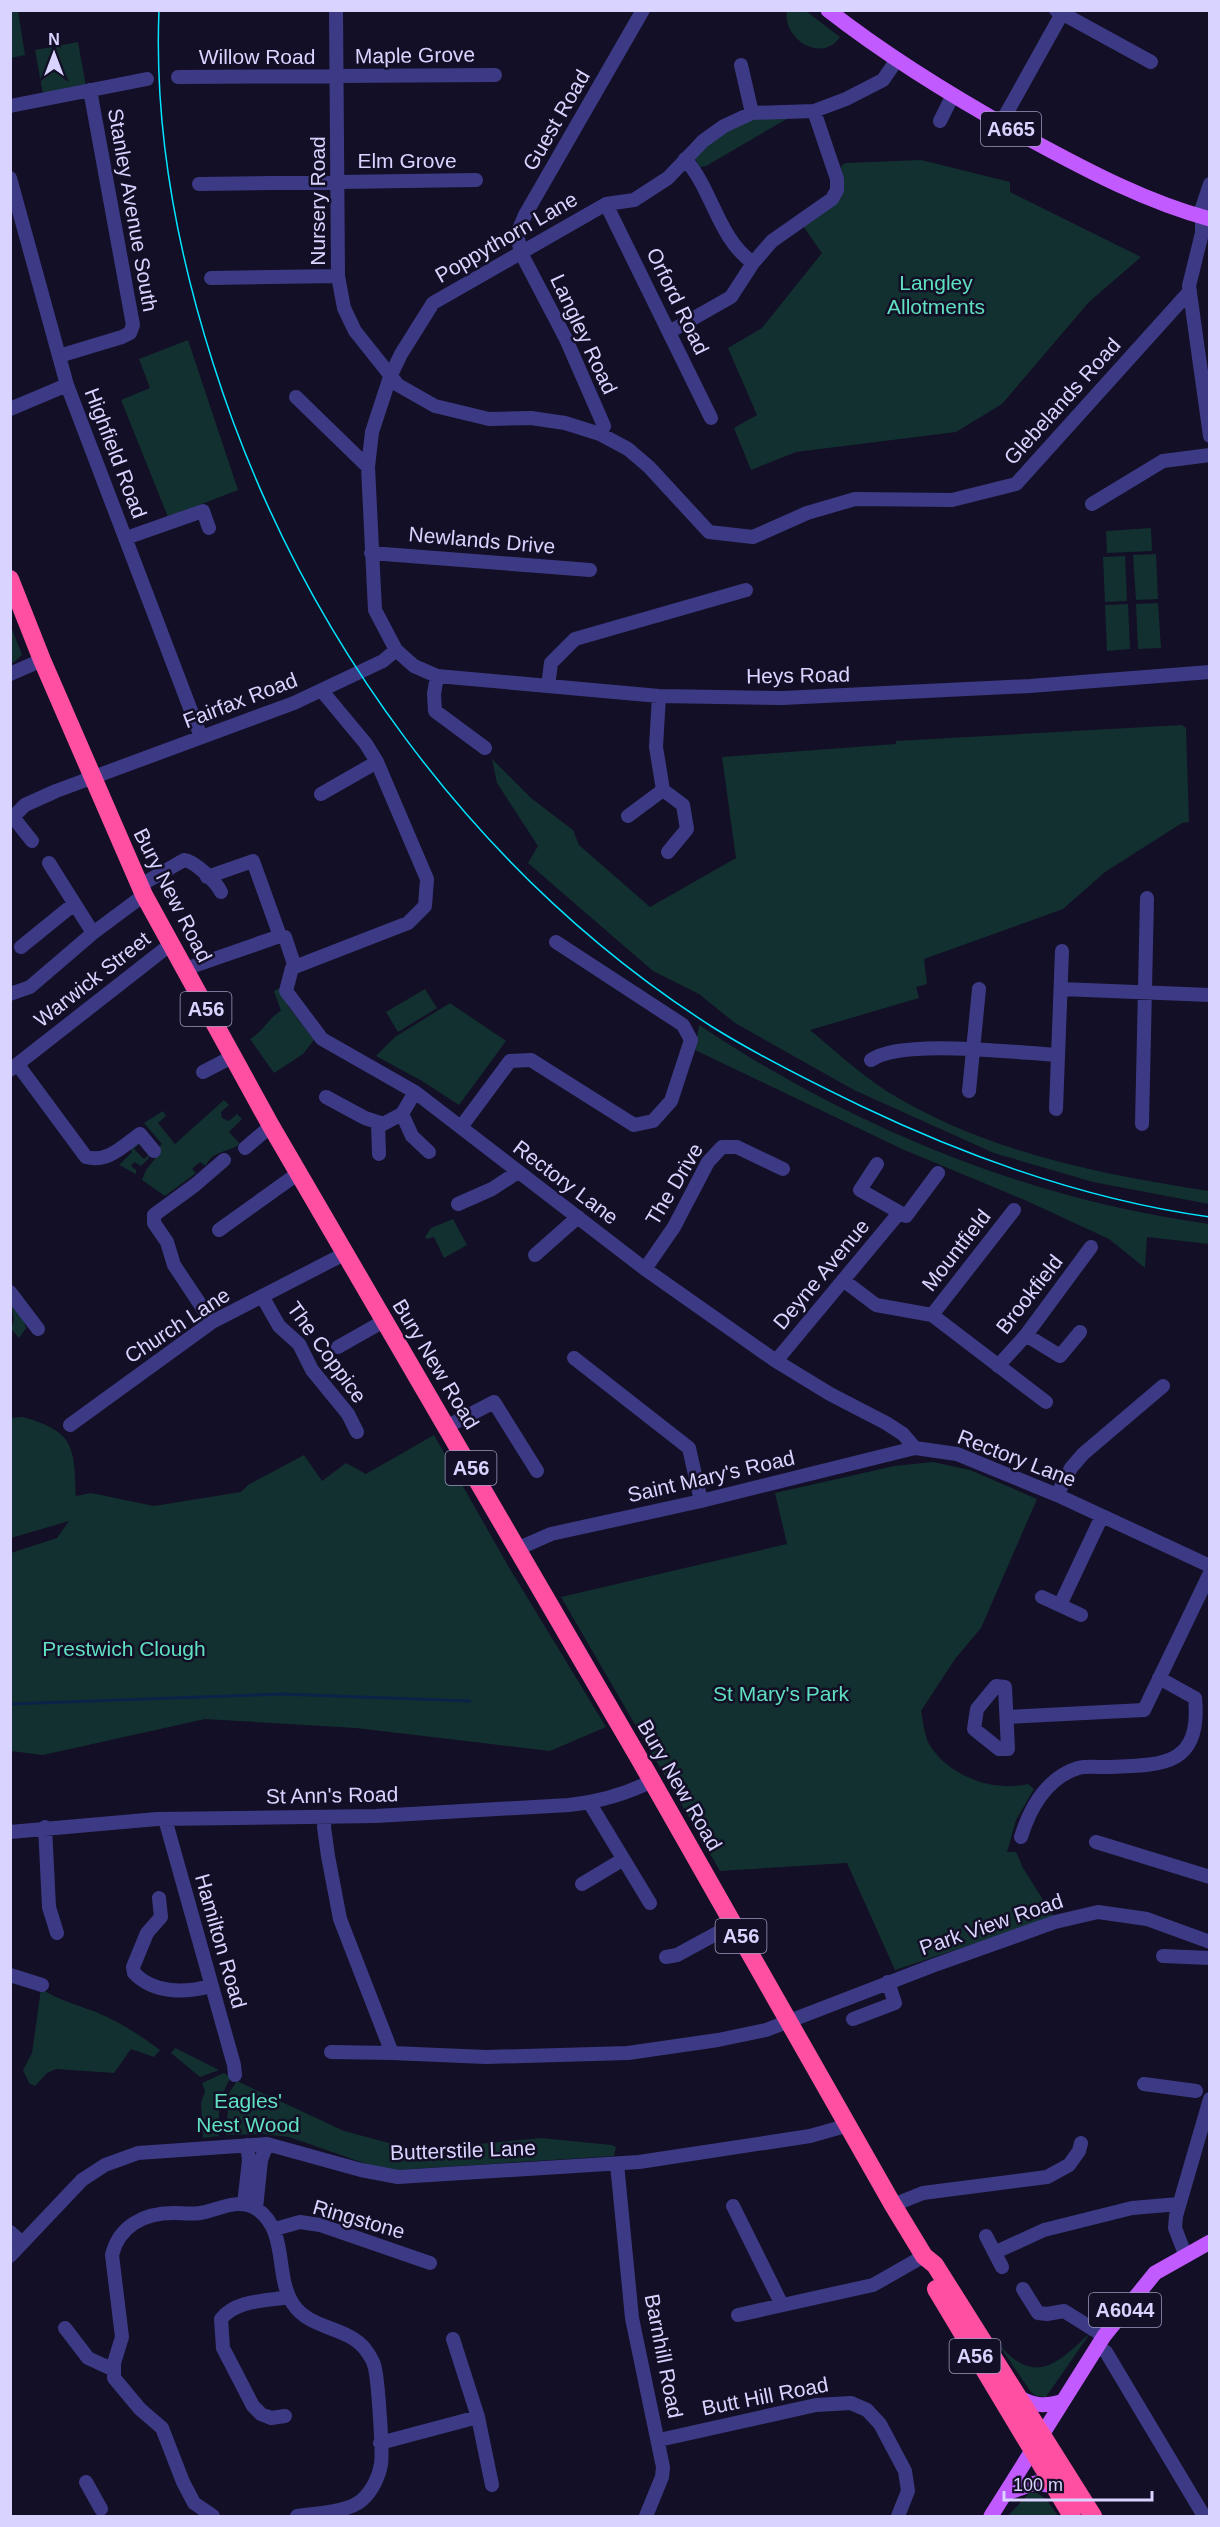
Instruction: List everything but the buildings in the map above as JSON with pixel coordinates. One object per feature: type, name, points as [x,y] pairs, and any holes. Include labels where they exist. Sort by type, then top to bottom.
[{"type":"highway","name":"Bury New Road","points":[[10,579],[42,660],[141,891],[232,1057],[384,1321],[448,1426],[893,2205],[925,2258],[935,2265],[1093,2517]]},
{"type":"highway","name":"Bury New Road","points":[[925,2258],[924,2270],[1072,2517]]},
{"type":"main road","name":"A665","points":[[828,10],[896,61],[1001,123],[1084,168],[1206,218]]},
{"type":"main road","name":"A6044","points":[[991,2517],[1101,2341],[1155,2273],[1209,2242]]},
{"type":"main road","points":[[1015,2395],[1040,2406],[1063,2401]]},
{"type":"main road","points":[[1007,2493],[1035,2482],[1055,2486]]},
{"type":"street","name":"Nursery Road","points":[[336,10],[338,276],[344,308],[355,331],[390,377]]},
{"type":"street","name":"Guest Road","points":[[521,253],[517,234],[525,215],[644,10]]},
{"type":"street","points":[[1001,123],[1061,12],[1152,62]]},
{"type":"street","points":[[606,204],[634,200],[669,178],[685,159],[724,126],[752,113],[814,111],[846,99],[883,80],[896,61]]},
{"type":"street","points":[[741,65],[752,113]]},
{"type":"street","name":"Maple Grove","points":[[336,77],[495,75]]},
{"type":"street","name":"Willow Road","points":[[178,77],[336,77]]},
{"type":"street","points":[[10,106],[147,79]]},
{"type":"street","name":"Stanley Avenue South","points":[[59,356],[122,337],[130,333],[133,325],[90,90]]},
{"type":"street","points":[[940,121],[954,95]]},
{"type":"street","points":[[670,331],[731,297],[753,263],[772,240],[832,199],[837,190],[837,179],[814,111]]},
{"type":"street","points":[[685,159],[697,172],[729,240],[739,253],[753,263]]},
{"type":"street","name":"Highfield Road","points":[[10,178],[67,385],[201,737]]},
{"type":"street","name":"Elm Grove","points":[[199,184],[476,180]]},
{"type":"street","points":[[1209,184],[1202,208],[1206,218],[1190,291],[1209,436]]},
{"type":"street","name":"Poppythorn Lane","points":[[396,650],[375,610],[368,467],[372,432],[400,354],[433,303],[606,204]]},
{"type":"street","name":"Orford Road","points":[[606,204],[711,418]]},
{"type":"street","name":"Langley Road","points":[[521,253],[566,339],[604,426],[600,434]]},
{"type":"street","points":[[211,278],[338,276]]},
{"type":"street","name":"Glebelands Road","points":[[390,377],[398,385],[435,406],[489,418],[531,418],[565,423],[600,434],[628,449],[649,467],[709,532],[753,537],[807,513],[855,499],[952,500],[1016,484],[1190,291]]},
{"type":"street","points":[[10,409],[67,385]]},
{"type":"street","points":[[296,397],[368,467]]},
{"type":"street","points":[[1092,504],[1163,461],[1209,454]]},
{"type":"street","points":[[126,538],[203,511],[209,528]]},
{"type":"street","name":"Newlands Drive","points":[[371,553],[590,570]]},
{"type":"street","points":[[548,686],[551,663],[575,639],[746,590]]},
{"type":"street","name":"Fairfax Road","points":[[12,819],[25,805],[322,690],[383,661],[396,650]]},
{"type":"street","name":"Heys Road","points":[[396,650],[414,666],[437,676],[659,696],[783,698],[874,695],[1209,672]]},
{"type":"street","points":[[10,674],[42,660]]},
{"type":"street","points":[[437,676],[434,694],[435,711],[485,748]]},
{"type":"street","points":[[285,937],[295,967],[408,923],[425,906],[427,879],[376,762],[366,744],[322,690]]},
{"type":"street","points":[[659,696],[656,747],[663,790],[683,805],[687,829],[668,852]]},
{"type":"street","points":[[321,794],[376,762]]},
{"type":"street","points":[[628,816],[663,790]]},
{"type":"street","points":[[12,819],[32,840]]},
{"type":"street","points":[[10,994],[30,987],[141,891],[184,860],[194,863],[207,877],[216,881],[221,892]]},
{"type":"street","points":[[185,969],[280,936],[253,861],[207,877]]},
{"type":"street","points":[[48,863],[60,873],[74,904],[93,933]]},
{"type":"street","points":[[1142,1124],[1147,898]]},
{"type":"street","points":[[21,947],[74,904]]},
{"type":"street","points":[[461,1127],[510,1061],[531,1060],[634,1125],[653,1121],[671,1101],[691,1040],[682,1026],[556,942]]},
{"type":"street","name":"Warwick Street","points":[[14,1067],[171,944]]},
{"type":"street","points":[[1056,1108],[1062,951]]},
{"type":"street","name":"Rectory Lane","points":[[295,967],[292,968],[286,991],[322,1039],[415,1092],[645,1269],[776,1361],[830,1394],[886,1423],[903,1434],[915,1448],[957,1454],[1057,1495],[1209,1566]]},
{"type":"street","points":[[969,1091],[979,989]]},
{"type":"street","points":[[1061,989],[1209,995]]},
{"type":"street","points":[[871,1060],[880,1053],[901,1049],[1058,1055]]},
{"type":"street","points":[[203,1072],[232,1057]]},
{"type":"street","points":[[14,1067],[86,1157],[97,1160],[108,1157],[140,1134],[154,1151]]},
{"type":"street","points":[[326,1097],[365,1118],[383,1124],[402,1114],[415,1092]]},
{"type":"street","points":[[402,1114],[412,1136],[429,1152]]},
{"type":"street","points":[[378,1122],[379,1154]]},
{"type":"street","points":[[245,1148],[271,1126]]},
{"type":"street","name":"The Drive","points":[[645,1269],[674,1227],[708,1162],[722,1147],[736,1147],[783,1169]]},
{"type":"street","points":[[212,1323],[174,1266],[167,1242],[154,1223],[154,1215],[224,1160]]},
{"type":"street","points":[[877,1164],[860,1190],[899,1213]]},
{"type":"street","points":[[219,1230],[300,1172]]},
{"type":"street","points":[[458,1204],[492,1189],[518,1173]]},
{"type":"street","name":"Deyne Avenue","points":[[776,1361],[899,1213],[906,1216],[938,1173]]},
{"type":"street","name":"Mountfield","points":[[932,1315],[1014,1210]]},
{"type":"street","points":[[535,1255],[578,1217]]},
{"type":"street","name":"Brookfield","points":[[998,1366],[1026,1335],[1091,1247]]},
{"type":"street","name":"Church Lane","points":[[70,1425],[212,1323],[346,1252]]},
{"type":"street","points":[[843,1280],[876,1305],[932,1315],[1046,1402]]},
{"type":"street","points":[[10,1292],[38,1329]]},
{"type":"street","name":"The Coppice","points":[[262,1296],[279,1326],[299,1344],[312,1370],[348,1414],[357,1432]]},
{"type":"street","points":[[338,1347],[384,1321]]},
{"type":"street","points":[[1026,1335],[1060,1356],[1080,1332]]},
{"type":"street","points":[[574,1358],[689,1448],[701,1501]]},
{"type":"street","points":[[1057,1495],[1071,1468],[1083,1454],[1163,1386]]},
{"type":"street","points":[[448,1426],[494,1402],[537,1470]]},
{"type":"street","name":"Saint Mary's Road","points":[[517,1549],[551,1534],[701,1501],[915,1448]]},
{"type":"street","points":[[1060,1605],[1102,1516]]},
{"type":"street","points":[[1007,1717],[1144,1710],[1209,1573]]},
{"type":"street","points":[[1042,1597],[1081,1615]]},
{"type":"street","points":[[1021,1837],[1028,1815],[1042,1794],[1060,1778],[1079,1768],[1142,1766],[1172,1760],[1188,1748],[1197,1720],[1195,1698],[1159,1678]]},
{"type":"street","name":"St Ann's Road","points":[[10,1832],[45,1827],[165,1819],[466,1812],[589,1803],[633,1790],[652,1781]]},
{"type":"street","points":[[589,1803],[650,1903]]},
{"type":"street","points":[[325,1817],[326,1846],[340,1919],[392,2054]]},
{"type":"street","name":"Hamilton Road","points":[[165,1819],[234,2065],[235,2076]]},
{"type":"street","points":[[45,1827],[49,1907],[57,1933]]},
{"type":"street","points":[[1096,1842],[1209,1877]]},
{"type":"street","points":[[582,1884],[622,1860]]},
{"type":"street","points":[[159,1898],[161,1917],[147,1933],[133,1967],[134,1973],[172,1992],[194,1991],[211,1986]]},
{"type":"street","name":"Park View Road","points":[[331,2052],[486,2057],[627,2053],[718,2040],[766,2030],[790,2022],[888,1982],[1056,1922],[1098,1912],[1147,1919],[1209,1942]]},
{"type":"street","points":[[666,1957],[677,1955],[734,1924]]},
{"type":"street","points":[[1163,1956],[1209,1958]]},
{"type":"street","points":[[10,1975],[42,1986]]},
{"type":"street","points":[[853,2019],[895,2003],[888,1982]]},
{"type":"street","points":[[1144,2084],[1206,2097],[1175,2228],[1185,2254]]},
{"type":"street","name":"Butterstile Lane","points":[[10,2256],[82,2180],[105,2165],[138,2153],[267,2144],[361,2170],[398,2177],[617,2164],[810,2136],[849,2125]]},
{"type":"street","points":[[893,2205],[923,2193],[1042,2183],[1081,2159],[1081,2143]]},
{"type":"street","points":[[250,2206],[267,2144]]},
{"type":"street","points":[[247,2145],[250,2206]]},
{"type":"street","name":"Barnhill Road","points":[[617,2164],[632,2318],[659,2440],[663,2472],[646,2517]]},
{"type":"street","points":[[213,2517],[194,2503],[183,2482],[162,2428],[140,2409],[114,2378],[122,2337],[112,2255],[121,2233],[137,2221],[161,2213],[194,2214],[234,2204],[250,2206],[275,2229],[289,2297],[294,2306],[309,2320],[352,2338],[365,2348],[374,2364],[382,2463],[377,2480],[362,2501],[341,2509],[297,2517]]},
{"type":"street","points":[[996,2252],[1044,2230],[1132,2208],[1179,2204]]},
{"type":"street","points":[[734,2206],[782,2305]]},
{"type":"street","name":"Ringstone","points":[[275,2229],[300,2222],[320,2226],[430,2263]]},
{"type":"street","points":[[10,2232],[22,2243]]},
{"type":"street","points":[[986,2236],[1002,2267]]},
{"type":"street","points":[[738,2315],[873,2285],[925,2258]]},
{"type":"street","points":[[1023,2289],[1038,2313],[1047,2314],[1064,2310],[1101,2341],[1204,2517]]},
{"type":"street","points":[[285,2415],[270,2418],[253,2406],[223,2348],[221,2319],[227,2311],[237,2306],[289,2297]]},
{"type":"street","points":[[65,2328],[88,2358],[114,2370]]},
{"type":"street","points":[[453,2339],[478,2417],[492,2485]]},
{"type":"street","name":"Butt Hill Road","points":[[659,2440],[816,2405],[833,2402],[851,2403],[867,2410],[880,2424],[905,2471],[908,2491],[898,2517]]},
{"type":"street","points":[[380,2443],[478,2417]]},
{"type":"street","points":[[86,2482],[99,2514]]},
{"type":"green space","points":[[11,10],[18,11],[25,55],[11,58]]},
{"type":"green space","points":[[787,11],[806,11],[840,37],[832,45],[823,48],[805,45],[791,31],[787,21]]},
{"type":"green space","points":[[78,42],[86,86],[43,94],[35,50]]},
{"type":"green space","points":[[761,117],[790,117],[706,166],[700,167],[694,157],[731,128],[749,120]]},
{"type":"green space","name":"Langley Allotments","points":[[921,160],[1010,182],[1010,192],[1141,257],[1089,302],[1002,404],[956,432],[796,452],[751,470],[734,428],[757,415],[728,348],[762,328],[822,253],[803,226],[844,190],[841,166],[845,163]]},
{"type":"green space","points":[[188,340],[238,490],[168,517],[121,400],[150,388],[139,359]]},
{"type":"green space","points":[[1151,528],[1152,551],[1107,553],[1106,531]]},
{"type":"green space","points":[[1156,554],[1158,599],[1136,600],[1133,555]]},
{"type":"green space","points":[[1125,556],[1127,601],[1105,602],[1103,557]]},
{"type":"green space","points":[[1158,603],[1161,648],[1138,649],[1136,604]]},
{"type":"green space","points":[[1128,604],[1130,649],[1107,651],[1105,605]]},
{"type":"green space","points":[[11,626],[22,655],[13,663],[11,659]]},
{"type":"green space","points":[[1182,725],[1186,728],[1189,822],[1182,823],[1105,872],[1063,909],[924,959],[927,984],[916,987],[919,998],[810,1030],[885,1090],[961,1129],[1001,1144],[1083,1168],[1209,1191],[1209,1204],[1093,1182],[994,1153],[854,1090],[735,1023],[699,994],[653,971],[528,863],[538,846],[497,783],[492,759],[531,798],[573,830],[579,845],[650,907],[736,858],[722,757],[896,744],[896,741]]},
{"type":"green space","points":[[282,987],[288,1006],[314,1040],[303,1054],[274,1073],[250,1039],[281,1011],[274,991]]},
{"type":"green space","points":[[425,989],[437,1008],[398,1032],[386,1012]]},
{"type":"green space","points":[[450,1003],[506,1041],[459,1105],[422,1081],[376,1056],[395,1037]]},
{"type":"green space","points":[[699,1025],[757,1062],[818,1096],[880,1126],[1008,1177],[1074,1197],[1209,1224],[1209,1244],[1147,1237],[1145,1268],[1109,1239],[1027,1201],[902,1149],[695,1050]]},
{"type":"green space","points":[[224,1100],[229,1105],[221,1112],[222,1118],[229,1121],[237,1114],[242,1119],[229,1132],[240,1144],[212,1157],[206,1166],[200,1162],[192,1169],[196,1173],[165,1196],[142,1180],[146,1170],[158,1155],[157,1149],[162,1144],[144,1123],[163,1111],[166,1116],[158,1123],[175,1144]]},
{"type":"green space","points":[[135,1141],[140,1143],[134,1149],[144,1159],[149,1155],[141,1166],[134,1162],[131,1166],[136,1170],[136,1174],[119,1165],[132,1152],[127,1145]]},
{"type":"green space","points":[[453,1219],[467,1245],[444,1258],[434,1237],[427,1239],[425,1237],[431,1228]]},
{"type":"green space","points":[[10,1300],[22,1315],[26,1328],[19,1338],[11,1329],[14,1318]]},
{"type":"green space","name":"Prestwich Clough","points":[[23,1417],[53,1429],[68,1443],[74,1465],[76,1496],[91,1493],[154,1506],[241,1492],[248,1485],[304,1455],[322,1481],[346,1463],[366,1474],[434,1435],[507,1564],[606,1727],[550,1751],[356,1728],[205,1719],[43,1755],[11,1751],[11,1553],[57,1538],[69,1521],[11,1538],[11,1418]]},
{"type":"green space","name":"St Mary's Park","points":[[933,1462],[970,1470],[1037,1499],[981,1628],[955,1659],[921,1711],[929,1744],[939,1758],[950,1767],[987,1784],[1015,1786],[1028,1784],[1034,1789],[1016,1820],[1007,1852],[1016,1852],[1023,1868],[1054,1917],[895,1970],[847,1863],[720,1871],[561,1597],[787,1544],[775,1493],[894,1466]]},
{"type":"green space","points":[[41,1989],[113,2020],[160,2050],[154,2057],[131,2049],[114,2073],[56,2069],[47,2073],[35,2086],[29,2083],[23,2070],[32,2053]]},
{"type":"green space","name":"Eagles' Nest Wood","points":[[175,2048],[219,2070],[200,2077],[171,2053]]},
{"type":"green space","name":"Eagles' Nest Wood","points":[[224,2073],[231,2077],[220,2105],[219,2136],[203,2138],[201,2103],[205,2091],[202,2083]]},
{"type":"green space","name":"Eagles' Nest Wood","points":[[237,2081],[344,2131],[415,2150],[541,2138],[616,2147],[614,2156],[396,2170],[375,2167],[289,2137],[263,2134],[226,2135],[229,2093]]},
{"type":"green space","points":[[1091,2332],[1046,2397],[1036,2396],[1031,2392],[996,2341],[1022,2364],[1033,2367],[1044,2366],[1055,2362]]},
{"type":"green space","points":[[1029,2493],[1037,2493],[1046,2499],[1058,2516],[1008,2516]]},
{"type":"waterway","points":[[10,1704],[281,1694],[470,1701]]},
{"type":"tram line","points":[[159,10],[158,55],[164,145],[179,233],[213,363],[249,463],[294,559],[346,652],[406,739],[473,822],[547,898],[628,967],[714,1028],[768,1059],[861,1106],[988,1160],[1119,1200],[1210,1217]]}]
